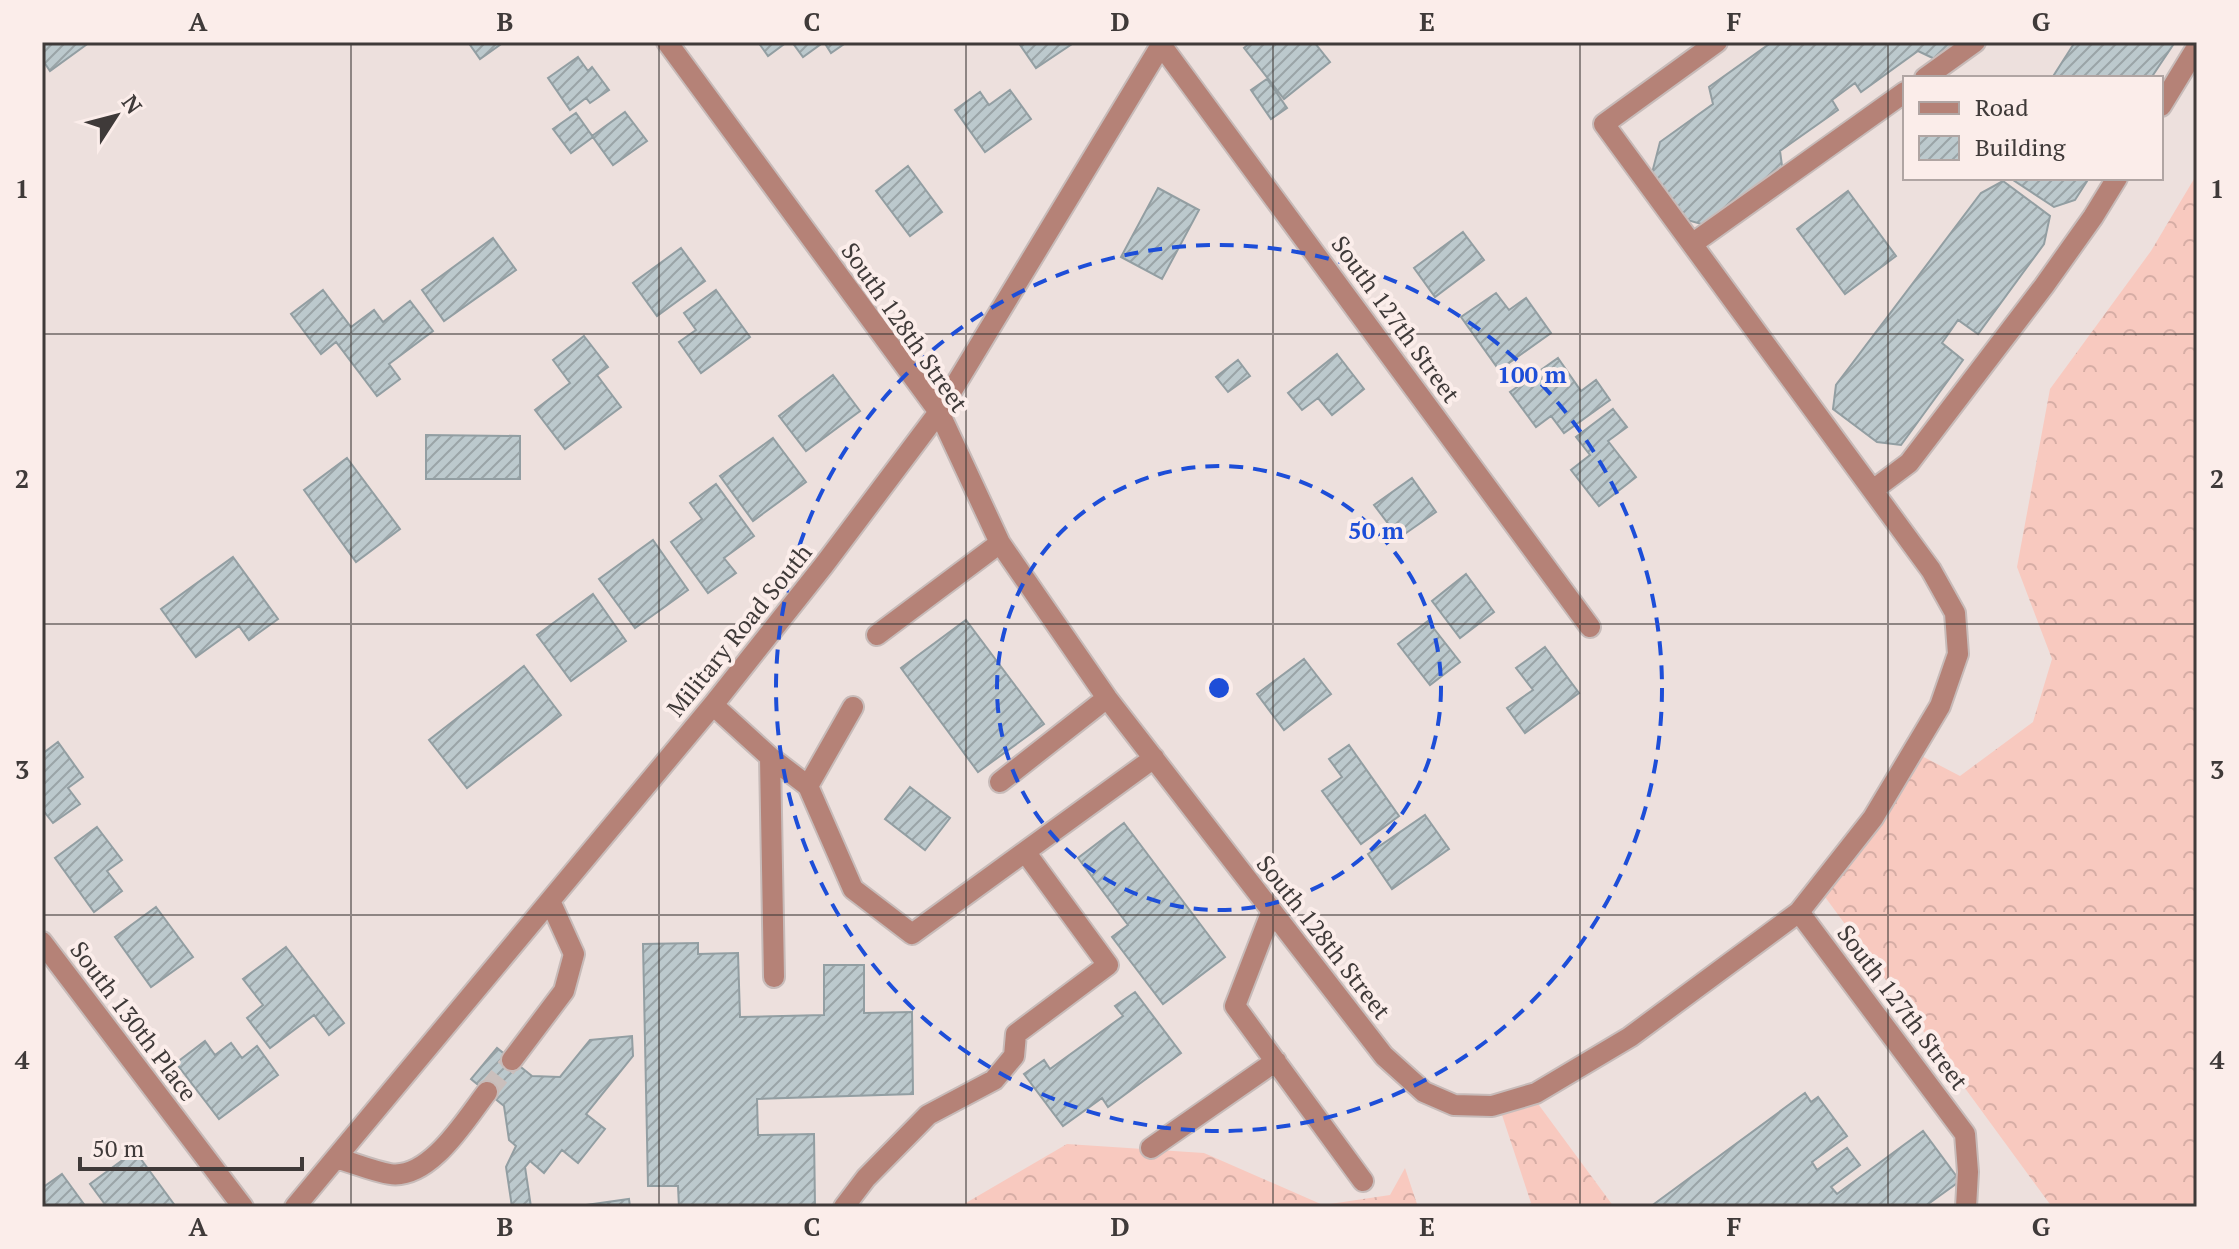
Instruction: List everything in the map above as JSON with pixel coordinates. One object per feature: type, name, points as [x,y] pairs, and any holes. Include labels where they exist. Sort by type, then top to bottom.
[{"type":"street","name":"South 128th Street","points":[[667,42],[939,412],[1000,543],[1107,698],[1271,913],[1384,1056],[1424,1092],[1454,1105],[1492,1106],[1536,1093],[1630,1037],[1799,912],[1873,818],[1940,706],[1958,654],[1955,613],[1931,570],[1604,124],[1717,42]]},
{"type":"street","points":[[1928,76],[1975,42]]},
{"type":"street","name":"Military Road South","points":[[295,1207],[713,705],[939,412],[1161,43]]},
{"type":"street","name":"South 127th Street","points":[[1161,43],[1590,627]]},
{"type":"street","points":[[2163,103],[2197,47]]},
{"type":"street","points":[[1692,244],[1903,93]]},
{"type":"street","points":[[1873,490],[1909,463],[2044,286],[2116,180]]},
{"type":"street","points":[[877,635],[1000,543]]},
{"type":"street","points":[[1000,782],[1107,698]]},
{"type":"street","points":[[713,705],[770,757],[808,786],[853,889],[912,934],[1154,758]]},
{"type":"street","points":[[808,786],[853,707]]},
{"type":"street","points":[[770,757],[774,977]]},
{"type":"street","points":[[844,1207],[866,1178],[928,1115],[994,1080],[1014,1056],[1016,1034],[1108,965],[1026,853]]},
{"type":"street","points":[[512,1060],[564,991],[574,954],[550,901]]},
{"type":"street","name":"South 127th Street","points":[[1799,912],[1965,1134],[1968,1172],[1966,1207]]},
{"type":"street","points":[[1271,913],[1235,1006],[1363,1181]]},
{"type":"street","name":"South 130th Place","points":[[42,942],[243,1207]]},
{"type":"street","points":[[1151,1148],[1276,1061]]},
{"type":"street","points":[[336,1158],[393,1175],[413,1171],[434,1158],[487,1092]]},
{"type":"green space","points":[[2197,174],[2197,1207],[2052,1207],[1820,890],[1916,753],[1960,776],[2033,722],[2052,659],[2017,567],[2050,389],[2151,251]]},
{"type":"green space","points":[[1533,1097],[1614,1207],[1521,1207],[1531,1203],[1500,1109]]},
{"type":"green space","points":[[1067,1144],[1204,1153],[1323,1205],[1390,1195],[1405,1168],[1418,1207],[959,1207]]},
{"type":"building","points":[[42,42],[90,42],[50,71],[42,59]]},
{"type":"building","points":[[468,42],[504,42],[480,59]]},
{"type":"building","points":[[758,42],[787,42],[768,56]]},
{"type":"building","points":[[792,42],[824,42],[803,57]]},
{"type":"building","points":[[824,42],[847,42],[831,53]]},
{"type":"building","points":[[1018,42],[1075,42],[1036,68]]},
{"type":"building","points":[[1251,42],[1314,42],[1330,62],[1284,99],[1244,48]]},
{"type":"building","points":[[1772,42],[1965,42],[1939,61],[1918,51],[1861,92],[1855,83],[1832,100],[1838,110],[1780,151],[1783,173],[1708,226],[1687,220],[1652,173],[1660,142],[1713,104],[1709,87]]},
{"type":"building","points":[[2075,42],[2175,42],[2152,76],[2053,76]]},
{"type":"building","points":[[578,57],[588,71],[592,67],[609,90],[590,103],[586,98],[570,110],[548,78]]},
{"type":"building","points":[[1267,79],[1287,108],[1271,119],[1251,90]]},
{"type":"building","points":[[1010,90],[1031,119],[985,152],[955,110],[980,92],[989,105]]},
{"type":"building","points":[[625,112],[647,141],[613,165],[592,136]]},
{"type":"building","points":[[576,113],[593,137],[571,153],[553,129]]},
{"type":"building","points":[[908,166],[942,212],[910,236],[876,191]]},
{"type":"building","points":[[2013,180],[2088,180],[2075,200],[2054,207]]},
{"type":"building","points":[[2003,181],[2050,216],[2044,244],[1978,334],[1958,320],[1942,343],[1963,360],[1901,445],[1877,442],[1833,409],[1836,385],[1981,193]]},
{"type":"building","points":[[1158,188],[1199,210],[1162,279],[1121,257]]},
{"type":"building","points":[[1848,191],[1896,256],[1845,294],[1797,229]]},
{"type":"building","points":[[1463,232],[1484,260],[1435,297],[1414,268]]},
{"type":"building","points":[[493,238],[516,270],[444,321],[422,290]]},
{"type":"building","points":[[681,248],[705,281],[657,316],[633,283]]},
{"type":"building","points":[[323,290],[351,327],[374,310],[383,322],[410,301],[433,331],[389,364],[400,379],[377,396],[336,342],[321,354],[291,314]]},
{"type":"building","points":[[716,290],[750,337],[701,373],[679,342],[696,330],[684,313]]},
{"type":"building","points":[[1496,293],[1509,310],[1526,298],[1551,333],[1499,370],[1461,317]]},
{"type":"building","points":[[584,336],[608,367],[597,375],[621,407],[565,449],[535,410],[570,383],[553,360]]},
{"type":"building","points":[[1337,354],[1364,389],[1332,415],[1318,398],[1302,410],[1288,393]]},
{"type":"building","points":[[1558,358],[1581,391],[1596,380],[1610,400],[1564,433],[1551,416],[1536,427],[1510,392]]},
{"type":"building","points":[[1238,360],[1250,376],[1228,392],[1216,377]]},
{"type":"building","points":[[833,375],[860,411],[806,451],[779,416]]},
{"type":"building","points":[[1613,409],[1627,427],[1608,441],[1636,477],[1599,506],[1571,470],[1590,455],[1576,437]]},
{"type":"building","points":[[426,435],[520,436],[520,479],[426,479]]},
{"type":"building","points":[[773,438],[806,482],[753,521],[720,476]]},
{"type":"building","points":[[347,458],[400,529],[356,562],[304,490]]},
{"type":"building","points":[[1412,478],[1436,512],[1399,538],[1374,505]]},
{"type":"building","points":[[716,484],[754,536],[724,558],[736,573],[708,593],[671,542],[702,519],[690,503]]},
{"type":"building","points":[[653,540],[688,590],[635,628],[599,579]]},
{"type":"building","points":[[233,557],[278,619],[249,640],[239,626],[196,657],[161,609]]},
{"type":"building","points":[[1466,574],[1494,612],[1460,638],[1432,601]]},
{"type":"building","points":[[593,594],[626,641],[571,681],[537,635]]},
{"type":"building","points":[[966,620],[1044,724],[978,772],[901,668]]},
{"type":"building","points":[[1428,621],[1460,662],[1430,685],[1398,644]]},
{"type":"building","points":[[1545,647],[1579,693],[1525,733],[1507,708],[1533,690],[1516,668]]},
{"type":"building","points":[[1304,659],[1331,694],[1284,730],[1257,694]]},
{"type":"building","points":[[524,666],[561,715],[467,788],[429,740]]},
{"type":"building","points":[[58,742],[83,777],[68,788],[80,804],[53,823],[42,809],[42,754]]},
{"type":"building","points":[[1349,745],[1399,816],[1361,844],[1322,791],[1342,777],[1329,759]]},
{"type":"building","points":[[910,787],[950,818],[925,850],[885,819]]},
{"type":"building","points":[[1425,815],[1449,849],[1392,889],[1368,854]]},
{"type":"building","points":[[1124,823],[1225,957],[1163,1004],[1112,937],[1128,925],[1078,858]]},
{"type":"building","points":[[97,827],[122,860],[107,871],[122,891],[94,912],[55,858]]},
{"type":"building","points":[[156,907],[193,957],[151,987],[115,937]]},
{"type":"building","points":[[698,943],[698,954],[738,953],[740,1017],[824,1015],[824,965],[864,965],[864,1013],[912,1012],[913,1094],[757,1099],[758,1135],[814,1134],[815,1207],[679,1207],[678,1186],[648,1186],[643,944]]},
{"type":"building","points":[[286,947],[344,1023],[329,1035],[314,1015],[270,1048],[247,1018],[263,1005],[243,979]]},
{"type":"building","points":[[1135,992],[1181,1053],[1108,1107],[1102,1098],[1063,1126],[1024,1074],[1044,1060],[1050,1069],[1123,1016],[1115,1006]]},
{"type":"building","points":[[632,1036],[633,1056],[586,1114],[605,1129],[578,1163],[562,1150],[544,1173],[530,1161],[525,1167],[531,1207],[512,1207],[506,1167],[516,1146],[509,1140],[504,1106],[471,1079],[497,1048],[532,1076],[560,1077],[590,1040]]},
{"type":"building","points":[[205,1041],[215,1055],[231,1043],[242,1058],[257,1046],[278,1075],[219,1119],[176,1063]]},
{"type":"building","points":[[1805,1093],[1811,1102],[1818,1097],[1847,1136],[1812,1162],[1817,1170],[1847,1148],[1860,1165],[1831,1187],[1837,1194],[1923,1131],[1960,1181],[1924,1207],[1650,1207]]},
{"type":"building","points":[[135,1151],[176,1207],[107,1207],[90,1184]]},
{"type":"building","points":[[62,1174],[86,1207],[42,1207],[42,1188]]},
{"type":"building","points":[[629,1199],[630,1207],[572,1207]]},
{"type":"tunnel","points":[[487,1092],[512,1060]]}]
